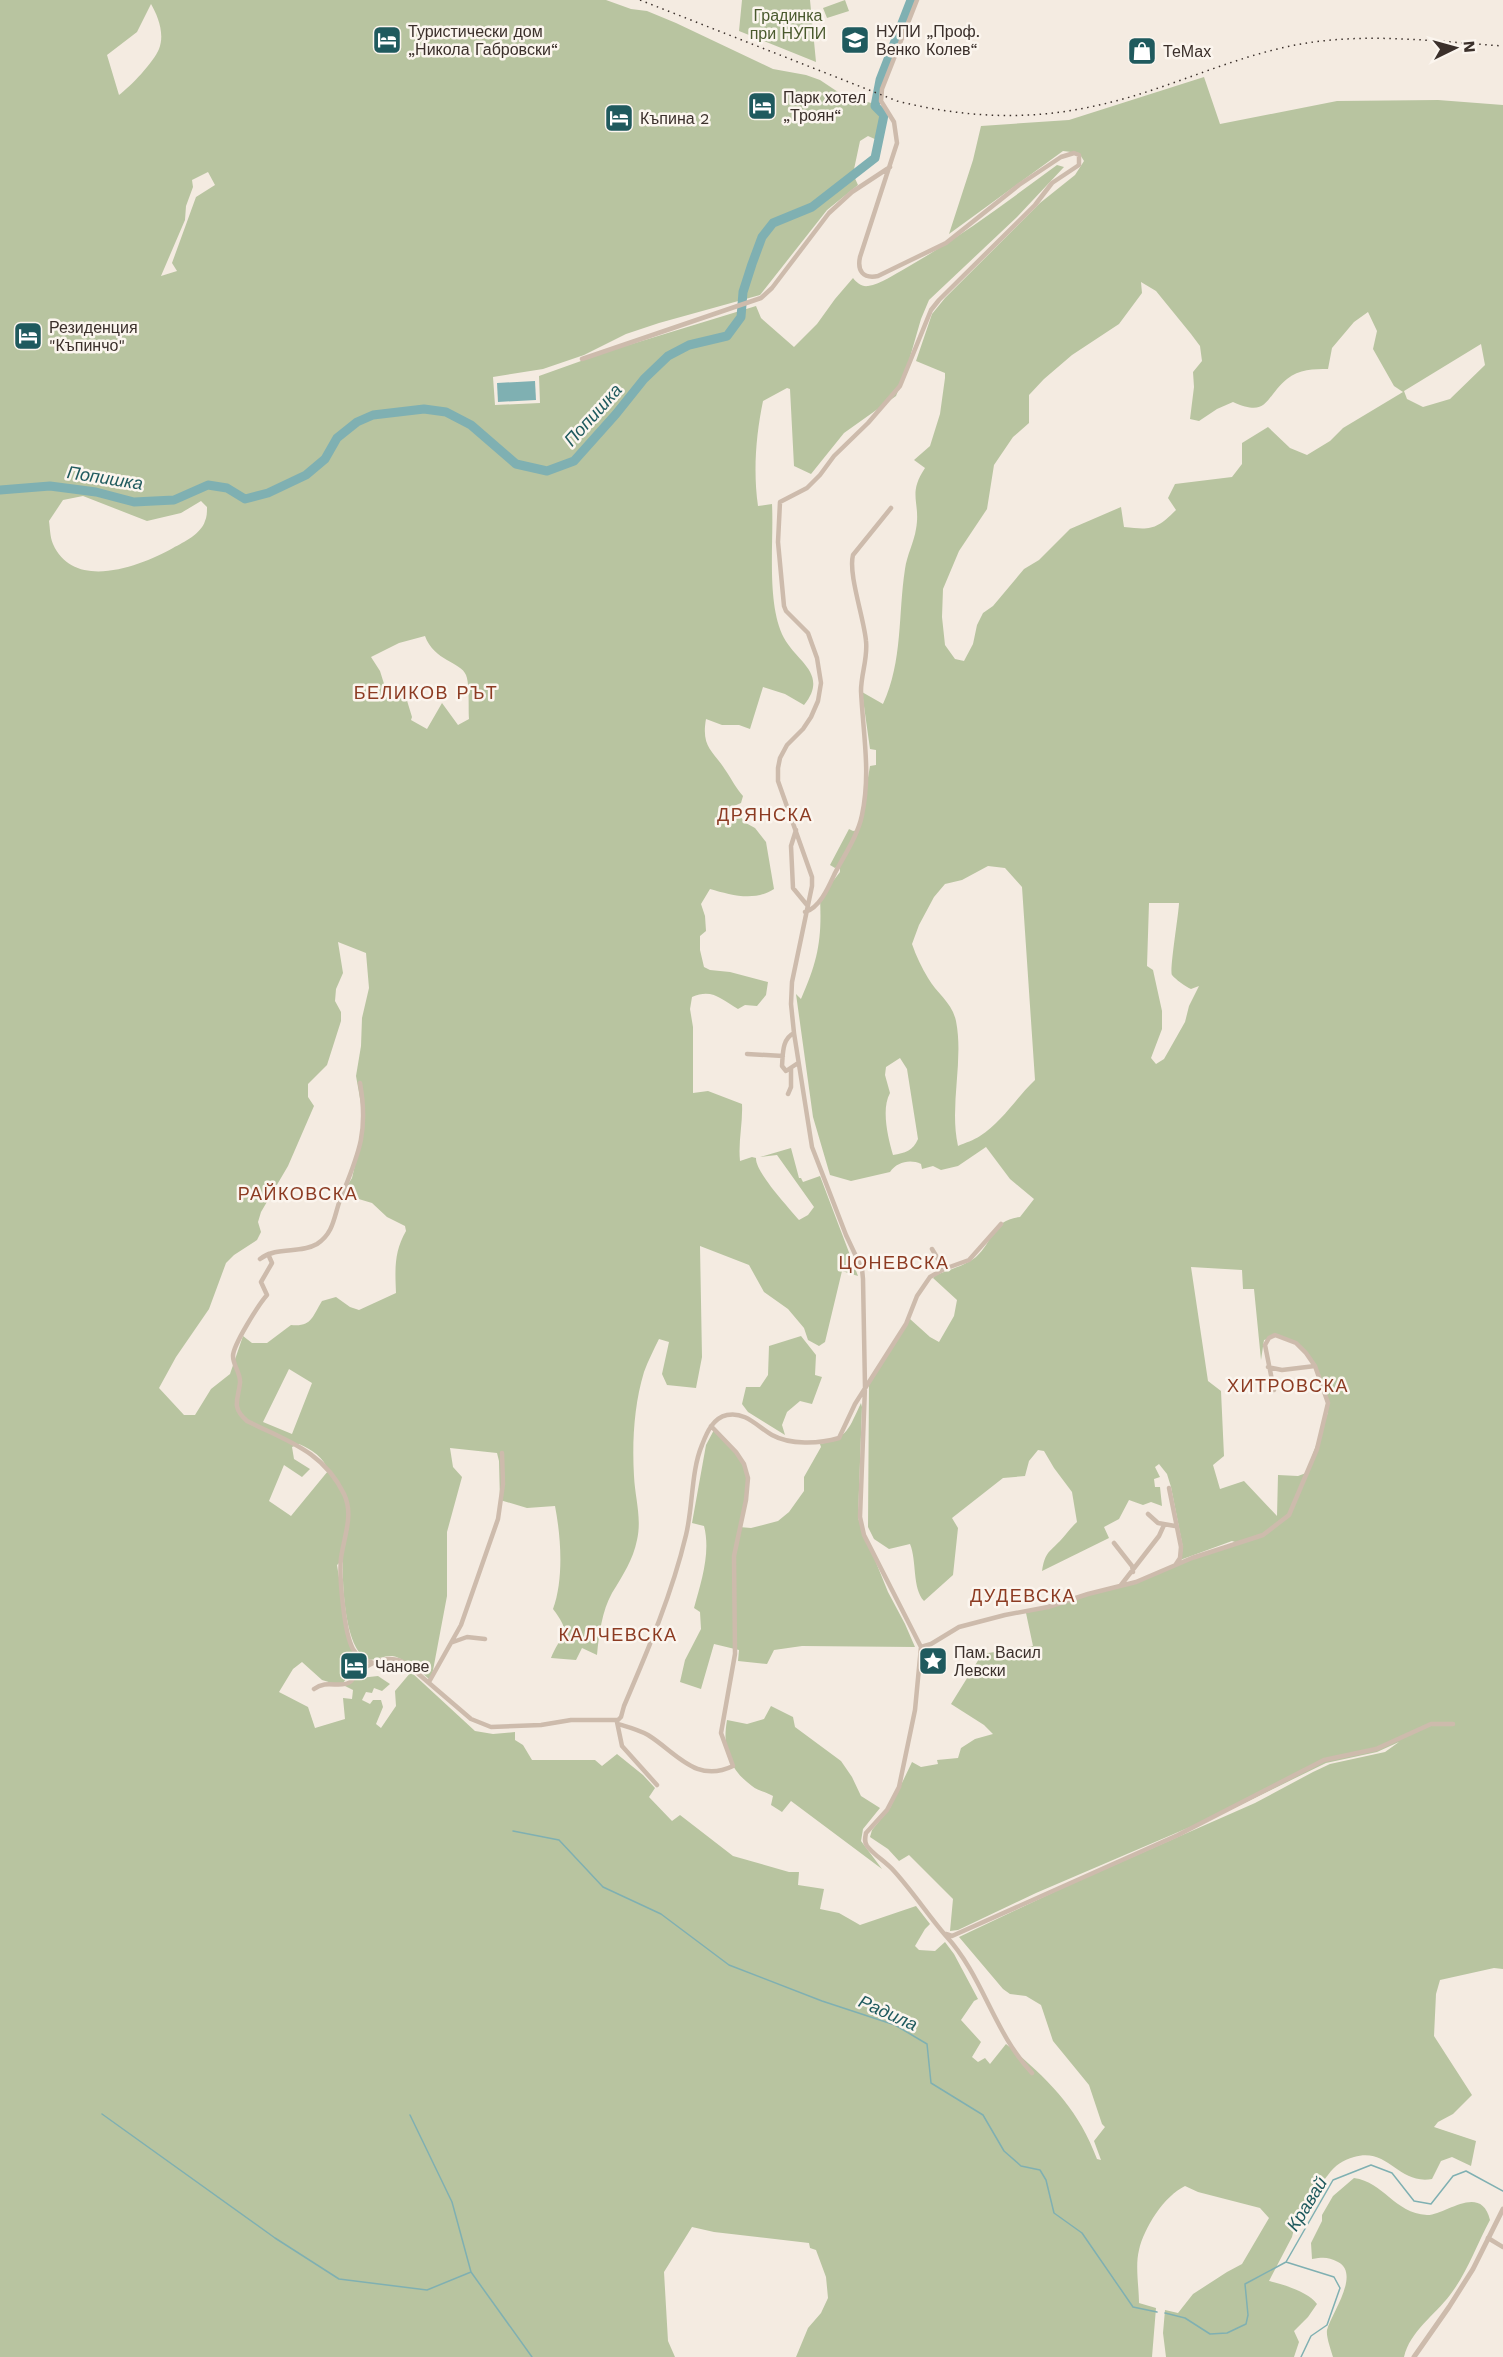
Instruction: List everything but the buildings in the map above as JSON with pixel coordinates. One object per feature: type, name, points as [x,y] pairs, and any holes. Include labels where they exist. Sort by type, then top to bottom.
[{"type":"street","points":[[917,0],[881,95],[881,101],[894,122],[897,132],[896,148],[858,264],[860,272],[869,277],[878,276],[946,243],[1019,185],[1061,156],[1074,153],[1078,155],[1080,162],[1079,165],[1052,183],[1035,205],[939,300],[931,310],[900,386],[807,488],[780,502],[778,542],[784,606],[807,633],[817,658],[821,683],[818,701],[811,717],[798,735],[787,745],[780,758],[778,781],[812,878],[792,982],[791,1004],[812,1147],[846,1235],[862,1269],[866,1387],[860,1517],[864,1535],[921,1647],[915,1710],[899,1787],[894,1800],[866,1833],[866,1845],[889,1865],[946,1934],[975,1980],[1006,2040],[1032,2073]]},
{"type":"street","points":[[582,359],[754,301],[768,292],[821,221],[837,205],[890,167]]},
{"type":"street","points":[[805,912],[815,907],[826,891],[855,835],[862,816],[867,784],[861,690],[866,644],[862,612],[851,564],[853,555],[891,508]]},
{"type":"street","points":[[796,828],[791,846],[793,888],[807,905]]},
{"type":"street","points":[[794,1033],[788,1036],[785,1042],[783,1068],[786,1071],[798,1064]]},
{"type":"street","points":[[747,1054],[783,1056]]},
{"type":"street","points":[[788,1094],[791,1087],[791,1069]]},
{"type":"street","points":[[260,1259],[268,1254],[310,1247],[321,1241],[332,1228],[362,1143],[364,1118],[360,1083]]},
{"type":"street","points":[[617,1722],[621,1718],[677,1570],[687,1532],[701,1447],[711,1426],[721,1417],[732,1414],[747,1418],[771,1434],[785,1440],[835,1439],[842,1435],[855,1404],[906,1324],[913,1303],[923,1285],[944,1269],[969,1260],[1001,1224]]},
{"type":"street","points":[[932,1249],[944,1269]]},
{"type":"street","points":[[268,1254],[272,1263],[261,1282],[267,1295],[236,1344],[233,1353],[240,1377],[236,1408],[247,1421],[301,1447],[315,1457],[325,1466],[345,1497],[349,1525],[340,1569],[345,1618],[353,1649],[359,1656],[371,1662],[402,1660],[471,1719],[491,1727],[541,1725],[571,1720],[617,1722],[646,1733],[687,1764],[704,1772],[721,1772],[733,1766],[721,1733],[734,1663],[734,1556],[746,1500],[748,1478],[744,1464],[736,1452],[711,1426]]},
{"type":"street","points":[[921,1647],[931,1644],[958,1627],[1048,1607],[1088,1593],[1136,1581],[1176,1564],[1263,1535],[1289,1515],[1317,1449],[1328,1403],[1315,1366],[1296,1343],[1275,1335],[1269,1338],[1265,1345],[1274,1390]]},
{"type":"street","points":[[1268,1367],[1282,1370],[1315,1366]]},
{"type":"street","points":[[429,1682],[461,1625],[498,1519],[503,1484],[502,1453]]},
{"type":"street","points":[[1169,1488],[1181,1547],[1180,1558],[1176,1564]]},
{"type":"street","points":[[1148,1514],[1158,1523],[1175,1526]]},
{"type":"street","points":[[1121,1585],[1159,1536],[1164,1525]]},
{"type":"street","points":[[1114,1543],[1132,1566],[1133,1572]]},
{"type":"street","points":[[453,1641],[467,1637],[485,1639]]},
{"type":"street","points":[[314,1689],[320,1684],[350,1682],[371,1662]]},
{"type":"street","points":[[617,1722],[622,1746],[657,1785]]},
{"type":"street","points":[[946,1934],[952,1936],[1178,1835],[1324,1760],[1376,1749],[1431,1724],[1453,1724]]},
{"type":"street","points":[[1414,2357],[1473,2269],[1503,2209]]},
{"type":"street","points":[[1488,2238],[1503,2247]]},
{"type":"green space","points":[[0,0],[606,0],[631,9],[647,11],[773,69],[806,75],[820,80],[844,96],[879,105],[882,120],[877,140],[868,136],[860,141],[853,174],[858,185],[827,210],[760,295],[626,334],[584,355],[543,369],[493,377],[495,405],[540,403],[539,376],[609,351],[756,306],[761,318],[794,347],[817,324],[853,278],[866,286],[888,278],[964,232],[1057,165],[1064,167],[1017,217],[929,300],[896,396],[844,433],[811,474],[794,466],[790,389],[787,388],[763,401],[757,440],[756,480],[758,506],[772,504],[772,573],[775,608],[784,638],[808,669],[813,685],[811,694],[804,705],[785,694],[763,687],[750,729],[739,725],[722,725],[706,719],[705,736],[709,748],[743,796],[741,803],[734,806],[744,822],[755,828],[766,842],[774,889],[750,896],[710,889],[701,904],[706,931],[700,936],[704,967],[768,982],[766,995],[757,1006],[745,1005],[738,1009],[711,994],[692,997],[690,1009],[693,1027],[693,1093],[708,1091],[742,1104],[740,1161],[756,1158],[767,1181],[799,1220],[808,1215],[814,1207],[777,1155],[760,1157],[791,1148],[799,1178],[803,1182],[820,1176],[858,1276],[842,1271],[825,1342],[819,1346],[808,1340],[804,1328],[788,1309],[764,1292],[749,1265],[700,1246],[702,1357],[696,1388],[667,1385],[662,1374],[669,1342],[659,1339],[644,1372],[634,1424],[633,1450],[639,1516],[637,1540],[630,1561],[603,1615],[597,1655],[582,1648],[576,1660],[551,1658],[564,1634],[563,1624],[553,1609],[560,1571],[559,1531],[555,1506],[527,1508],[500,1500],[497,1453],[450,1448],[453,1467],[462,1477],[447,1532],[447,1596],[431,1681],[401,1659],[389,1656],[368,1659],[358,1651],[346,1612],[343,1559],[337,1565],[350,1646],[364,1663],[349,1672],[342,1686],[322,1680],[302,1662],[293,1669],[279,1692],[308,1707],[315,1728],[345,1719],[343,1698],[352,1699],[353,1690],[345,1686],[356,1675],[360,1678],[378,1676],[390,1684],[382,1691],[374,1688],[372,1693],[366,1692],[362,1700],[370,1704],[373,1700],[381,1700],[383,1707],[376,1724],[381,1728],[396,1706],[395,1691],[411,1672],[475,1731],[493,1734],[515,1732],[515,1740],[523,1745],[532,1760],[595,1760],[602,1766],[617,1754],[655,1788],[649,1797],[672,1821],[680,1815],[733,1856],[789,1872],[799,1872],[798,1885],[824,1889],[820,1909],[839,1913],[860,1925],[916,1906],[930,1924],[915,1946],[919,1950],[935,1951],[945,1942],[978,1999],[974,2001],[961,2020],[981,2042],[972,2057],[978,2062],[985,2058],[990,2064],[1006,2044],[1048,2082],[1071,2109],[1081,2124],[1097,2159],[1101,2160],[1094,2141],[1105,2127],[1089,2085],[1053,2041],[1041,2005],[1026,1996],[1010,1994],[1003,1989],[959,1937],[1069,1885],[1255,1803],[1330,1764],[1385,1752],[1399,1742],[1377,1752],[1326,1763],[1232,1809],[1036,1893],[958,1930],[950,1931],[953,1899],[909,1855],[899,1861],[888,1849],[870,1837],[872,1830],[890,1808],[912,1762],[921,1767],[938,1764],[937,1760],[958,1758],[961,1748],[975,1739],[993,1734],[984,1725],[951,1704],[982,1654],[1033,1646],[1026,1613],[1129,1584],[1235,1542],[1232,1541],[1180,1560],[1183,1548],[1171,1487],[1167,1474],[1159,1464],[1155,1467],[1160,1477],[1154,1479],[1155,1487],[1160,1487],[1162,1506],[1151,1502],[1143,1505],[1129,1500],[1119,1519],[1104,1527],[1109,1538],[1042,1571],[1048,1554],[1077,1522],[1072,1492],[1044,1451],[1038,1450],[1029,1461],[1025,1476],[1003,1478],[952,1518],[958,1528],[953,1575],[924,1601],[916,1582],[910,1544],[889,1549],[874,1539],[868,1527],[869,1384],[910,1319],[939,1342],[954,1316],[957,1300],[933,1278],[976,1257],[1004,1222],[1020,1217],[1034,1199],[1010,1179],[986,1147],[958,1166],[941,1170],[933,1166],[922,1169],[921,1164],[917,1162],[908,1162],[896,1166],[890,1172],[851,1181],[830,1175],[813,1117],[796,994],[801,999],[818,950],[820,898],[840,872],[840,865],[835,868],[830,865],[849,829],[859,830],[870,766],[876,765],[876,750],[870,749],[862,692],[883,704],[894,671],[905,569],[916,529],[917,485],[925,468],[914,460],[930,446],[940,414],[945,378],[945,373],[916,361],[932,314],[945,298],[1040,203],[1075,175],[1084,161],[1079,153],[1063,151],[949,234],[973,160],[981,126],[1069,120],[1204,77],[1220,124],[1337,101],[1438,100],[1503,105],[1503,1969],[1494,1968],[1440,1980],[1436,1994],[1434,2036],[1472,2095],[1453,2114],[1438,2122],[1434,2127],[1476,2141],[1471,2166],[1452,2157],[1441,2161],[1432,2179],[1420,2179],[1410,2177],[1376,2157],[1366,2155],[1346,2160],[1333,2168],[1318,2191],[1314,2209],[1307,2215],[1299,2209],[1292,2237],[1269,2281],[1302,2292],[1317,2304],[1294,2331],[1299,2342],[1294,2357],[1166,2357],[1163,2333],[1165,2310],[1178,2313],[1193,2294],[1242,2264],[1269,2218],[1260,2208],[1198,2192],[1185,2186],[1170,2197],[1156,2214],[1145,2232],[1139,2250],[1137,2270],[1139,2303],[1156,2308],[1152,2357],[796,2357],[808,2328],[821,2313],[828,2298],[826,2277],[816,2250],[810,2248],[809,2243],[714,2232],[692,2227],[664,2272],[668,2341],[675,2357],[0,2357]],"holes":[[[151,4],[161,31],[159,49],[141,74],[119,95],[107,55],[137,32]],[[208,172],[215,185],[196,197],[172,263],[177,271],[161,276],[185,220],[186,206],[193,187],[192,180]],[[1141,282],[1156,291],[1200,346],[1202,361],[1193,372],[1194,387],[1190,419],[1199,421],[1233,402],[1253,408],[1260,407],[1287,379],[1296,373],[1328,369],[1332,348],[1354,322],[1368,312],[1377,331],[1373,349],[1394,386],[1403,392],[1343,428],[1330,441],[1307,455],[1290,448],[1268,427],[1242,443],[1242,464],[1232,477],[1175,484],[1168,498],[1176,510],[1158,525],[1147,528],[1124,527],[1121,507],[1070,529],[1039,560],[1024,569],[993,606],[983,613],[977,625],[973,644],[964,661],[955,659],[945,645],[942,617],[943,589],[959,551],[987,509],[994,465],[1013,437],[1029,423],[1029,395],[1072,355],[1119,324],[1142,293]],[[1481,344],[1485,365],[1450,399],[1423,407],[1407,399],[1404,391]],[[83,496],[147,521],[181,513],[201,501],[207,507],[203,526],[187,540],[144,562],[109,571],[92,571],[76,567],[63,559],[53,544],[49,521],[63,500]],[[425,636],[434,651],[459,667],[466,675],[469,719],[458,725],[442,703],[427,729],[411,720],[405,694],[385,687],[380,671],[371,657],[399,643]],[[988,866],[1005,868],[1022,887],[1035,1080],[988,1130],[975,1139],[958,1146],[955,1115],[958,1052],[956,1021],[948,1003],[926,974],[912,944],[934,897],[945,884],[962,880]],[[1149,903],[1179,903],[1171,971],[1172,975],[1191,989],[1199,986],[1189,1006],[1185,1022],[1164,1059],[1156,1064],[1151,1058],[1162,1029],[1162,1011],[1153,970],[1147,966]],[[338,942],[366,953],[369,988],[362,1018],[361,1046],[356,1076],[361,1104],[361,1139],[352,1178],[342,1194],[372,1203],[387,1217],[405,1226],[406,1231],[399,1246],[396,1261],[396,1293],[359,1310],[350,1307],[336,1297],[322,1301],[311,1320],[307,1323],[291,1325],[267,1343],[252,1343],[243,1336],[230,1374],[211,1389],[195,1415],[184,1415],[159,1388],[176,1357],[209,1309],[226,1263],[257,1240],[261,1232],[258,1222],[261,1212],[288,1166],[314,1106],[308,1097],[308,1084],[327,1065],[341,1021],[341,1012],[335,1001],[336,989],[343,973]],[[900,1058],[907,1069],[918,1139],[908,1151],[893,1155],[887,1132],[886,1115],[890,1093],[885,1075],[886,1067]],[[1191,1267],[1242,1270],[1243,1289],[1254,1289],[1261,1360],[1264,1340],[1280,1336],[1301,1346],[1320,1375],[1328,1412],[1306,1473],[1298,1476],[1278,1475],[1277,1516],[1244,1481],[1220,1489],[1213,1465],[1224,1456],[1221,1391],[1208,1381]],[[289,1369],[312,1383],[292,1434],[263,1422]],[[299,1444],[317,1454],[328,1471],[291,1516],[269,1501],[284,1465],[302,1477],[310,1469],[294,1459],[292,1447]]]},
{"type":"green space","name":"Градинка при НУПИ","points":[[742,0],[810,0],[816,62],[739,31]]},
{"type":"green space","points":[[845,0],[849,11],[827,18],[823,8]]},
{"type":"green space","points":[[909,0],[916,0],[883,86],[877,83]]},
{"type":"green space","points":[[801,1336],[816,1355],[815,1375],[822,1377],[812,1404],[800,1401],[787,1412],[782,1425],[785,1435],[748,1412],[742,1404],[746,1387],[760,1387],[768,1375],[769,1346]]},
{"type":"green space","points":[[861,1403],[858,1518],[888,1592],[915,1647],[802,1646],[774,1650],[767,1664],[738,1661],[739,1650],[714,1644],[701,1689],[680,1682],[685,1660],[701,1629],[700,1612],[694,1608],[704,1567],[706,1536],[704,1526],[692,1523],[706,1445],[715,1428],[743,1463],[747,1473],[748,1494],[739,1527],[751,1528],[778,1521],[789,1512],[804,1491],[804,1477],[821,1447],[820,1444],[837,1439],[846,1431]]},
{"type":"green space","points":[[771,1706],[793,1717],[795,1727],[841,1761],[861,1796],[880,1808],[863,1829],[861,1841],[882,1869],[791,1801],[782,1812],[771,1805],[773,1796],[752,1786],[738,1773],[729,1758],[727,1749],[727,1720],[747,1724],[764,1719]]},
{"type":"green space","points":[[1354,2178],[1373,2185],[1406,2209],[1416,2213],[1434,2214],[1471,2202],[1479,2203],[1490,2220],[1456,2286],[1417,2331],[1404,2357],[1333,2357],[1329,2344],[1327,2330],[1343,2294],[1347,2275],[1338,2262],[1326,2258],[1312,2259],[1311,2243],[1322,2221],[1322,2215],[1333,2196]]},
{"type":"water","points":[[535,381],[536,400],[498,402],[497,383]]},
{"type":"waterway","name":"Попишка","points":[[0,490],[50,486],[96,492],[134,502],[174,500],[208,485],[227,488],[245,499],[268,493],[306,475],[325,459],[337,438],[357,422],[373,415],[424,409],[446,412],[471,425],[516,464],[547,471],[574,461],[644,379],[668,356],[689,345],[727,336],[741,317],[743,292],[752,264],[762,237],[773,223],[812,207],[875,158],[884,115],[875,106],[880,80],[911,0]]},
{"type":"waterway","name":"Радила","points":[[513,1831],[559,1840],[603,1887],[661,1914],[729,1965],[822,2001],[895,2025],[927,2044],[931,2083],[983,2115],[1004,2151],[1021,2166],[1040,2170],[1046,2180],[1054,2213],[1082,2233],[1133,2307],[1157,2312]]},
{"type":"waterway","points":[[102,2114],[275,2238],[339,2279],[427,2290],[471,2272]]},
{"type":"waterway","points":[[410,2115],[452,2202],[471,2272],[532,2357]]},
{"type":"waterway","name":"Кравай","points":[[1301,2357],[1311,2336],[1327,2325],[1340,2288],[1334,2277],[1286,2262],[1333,2180],[1371,2165],[1392,2173],[1414,2201],[1431,2204],[1453,2176],[1466,2171],[1503,2191]]},
{"type":"waterway","name":"Радила","points":[[1165,2313],[1185,2318],[1210,2334],[1227,2333],[1246,2324],[1248,2315],[1245,2284],[1286,2262]]},
{"type":"railway","points":[[640,0],[897,101],[973,114],[1048,114],[1099,105],[1146,92],[1262,53],[1313,42],[1367,38],[1503,46]]},
{"type":"place","name":"Туристически дом „Никола Габровски“","points":[[387,40]]},
{"type":"place","name":"НУПИ „Проф. Венко Колев“","points":[[855,40]]},
{"type":"place","name":"ТеМах","points":[[1142,51]]},
{"type":"place","name":"Парк хотел „Троян“","points":[[762,106]]},
{"type":"place","name":"Къпина 2","points":[[619,118]]},
{"type":"place","name":"Резиденция \"Къпинчо\"","points":[[28,336]]},
{"type":"place","name":"Пам. Васил Левски","points":[[933,1661]]},
{"type":"place","name":"Чанове","points":[[354,1666]]},
{"type":"district","name":"БЕЛИКОВ РЪТ","points":[[426,693]]},
{"type":"district","name":"ДРЯНСКА","points":[[765,815]]},
{"type":"district","name":"РАЙКОВСКА","points":[[298,1194]]},
{"type":"district","name":"ЦОНЕВСКА","points":[[894,1263]]},
{"type":"district","name":"ХИТРОВСКА","points":[[1288,1386]]},
{"type":"district","name":"ДУДЕВСКА","points":[[1023,1596]]},
{"type":"district","name":"КАЛЧЕВСКА","points":[[618,1635]]}]
